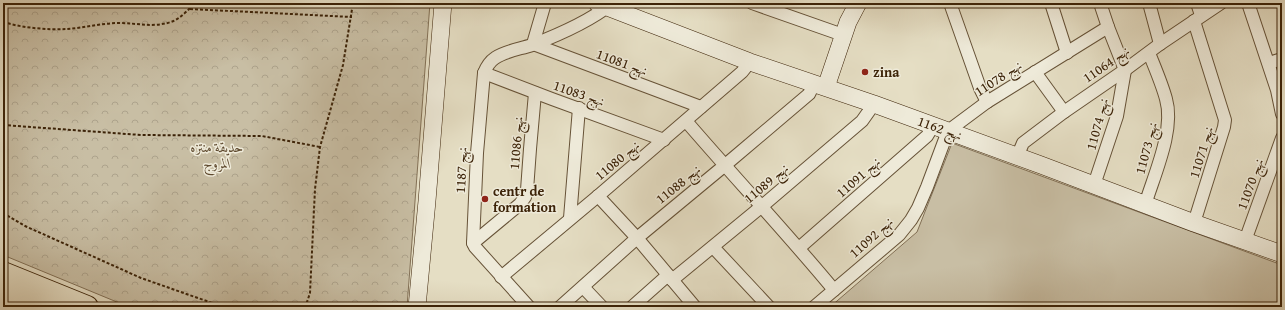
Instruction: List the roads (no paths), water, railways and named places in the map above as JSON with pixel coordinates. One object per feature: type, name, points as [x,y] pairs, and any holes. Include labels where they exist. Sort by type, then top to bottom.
[{"type":"highway","points":[[3,273],[88,307]]},
{"type":"highway","points":[[3,293],[37,307]]},
{"type":"street","points":[[417,307],[443,3]]},
{"type":"street","points":[[533,44],[545,3]]},
{"type":"street","points":[[752,3],[843,35]]},
{"type":"street","points":[[820,86],[858,3]]},
{"type":"street","points":[[950,3],[980,88],[987,102]]},
{"type":"street","points":[[1051,3],[1067,53]]},
{"type":"street","points":[[1100,3],[1125,70]]},
{"type":"street","points":[[1149,3],[1160,44]]},
{"type":"street","name":"نهج 11071","points":[[1194,223],[1225,120],[1198,18],[1197,3]]},
{"type":"street","name":"نهج 11064","points":[[1017,157],[1023,143],[1064,112],[1221,3]]},
{"type":"street","points":[[1248,3],[1278,90],[1282,114]]},
{"type":"street","points":[[484,73],[487,66],[493,59],[584,22],[593,17],[606,4]]},
{"type":"street","name":"نهج 1162","points":[[606,4],[750,62],[874,104],[1145,205],[1282,254]]},
{"type":"street","name":"نهج 11078","points":[[940,129],[987,102],[1108,27]]},
{"type":"street","name":"نهج 11081","points":[[533,44],[701,107]]},
{"type":"street","name":"نهج 11073","points":[[1145,205],[1165,141],[1169,117],[1166,100],[1149,53]]},
{"type":"street","points":[[1269,63],[1282,59]]},
{"type":"street","name":"نهج 11080","points":[[501,277],[664,140],[742,72],[750,62]]},
{"type":"street","name":"نهج 11074","points":[[1094,185],[1117,116],[1125,70]]},
{"type":"street","points":[[1035,72],[1064,112]]},
{"type":"street","name":"نهج 11083","points":[[484,73],[664,140]]},
{"type":"street","name":"نهج 1187","points":[[473,243],[477,153],[484,73]]},
{"type":"street","name":"نهج 11088","points":[[560,307],[636,238],[820,86]]},
{"type":"street","name":"نهج 11086","points":[[473,243],[520,204],[525,198],[528,190],[535,93]]},
{"type":"street","name":"نهج 11089","points":[[632,307],[670,277],[714,247],[862,121],[874,104]]},
{"type":"street","points":[[570,218],[579,108]]},
{"type":"street","points":[[686,121],[724,166],[800,248],[834,290]]},
{"type":"street","name":"نهج 11091","points":[[800,248],[927,136],[940,129]]},
{"type":"street","name":"نهج 11092","points":[[814,307],[899,234],[911,220],[927,187],[940,129]]},
{"type":"street","name":"نهج 11070","points":[[1245,241],[1282,138]]},
{"type":"street","points":[[598,196],[695,307]]},
{"type":"street","points":[[473,243],[501,277],[529,307]]},
{"type":"street","points":[[714,247],[769,307]]},
{"type":"street","points":[[583,287],[602,307]]},
{"type":"tram line","points":[[3,303],[18,307]]},
{"type":"place","name":"zina","points":[[865,72]]},
{"type":"place","name":"centr de formation","points":[[485,199]]},
{"type":"park label","name":"حديقة منتزه المروج","points":[[217,156]]}]
